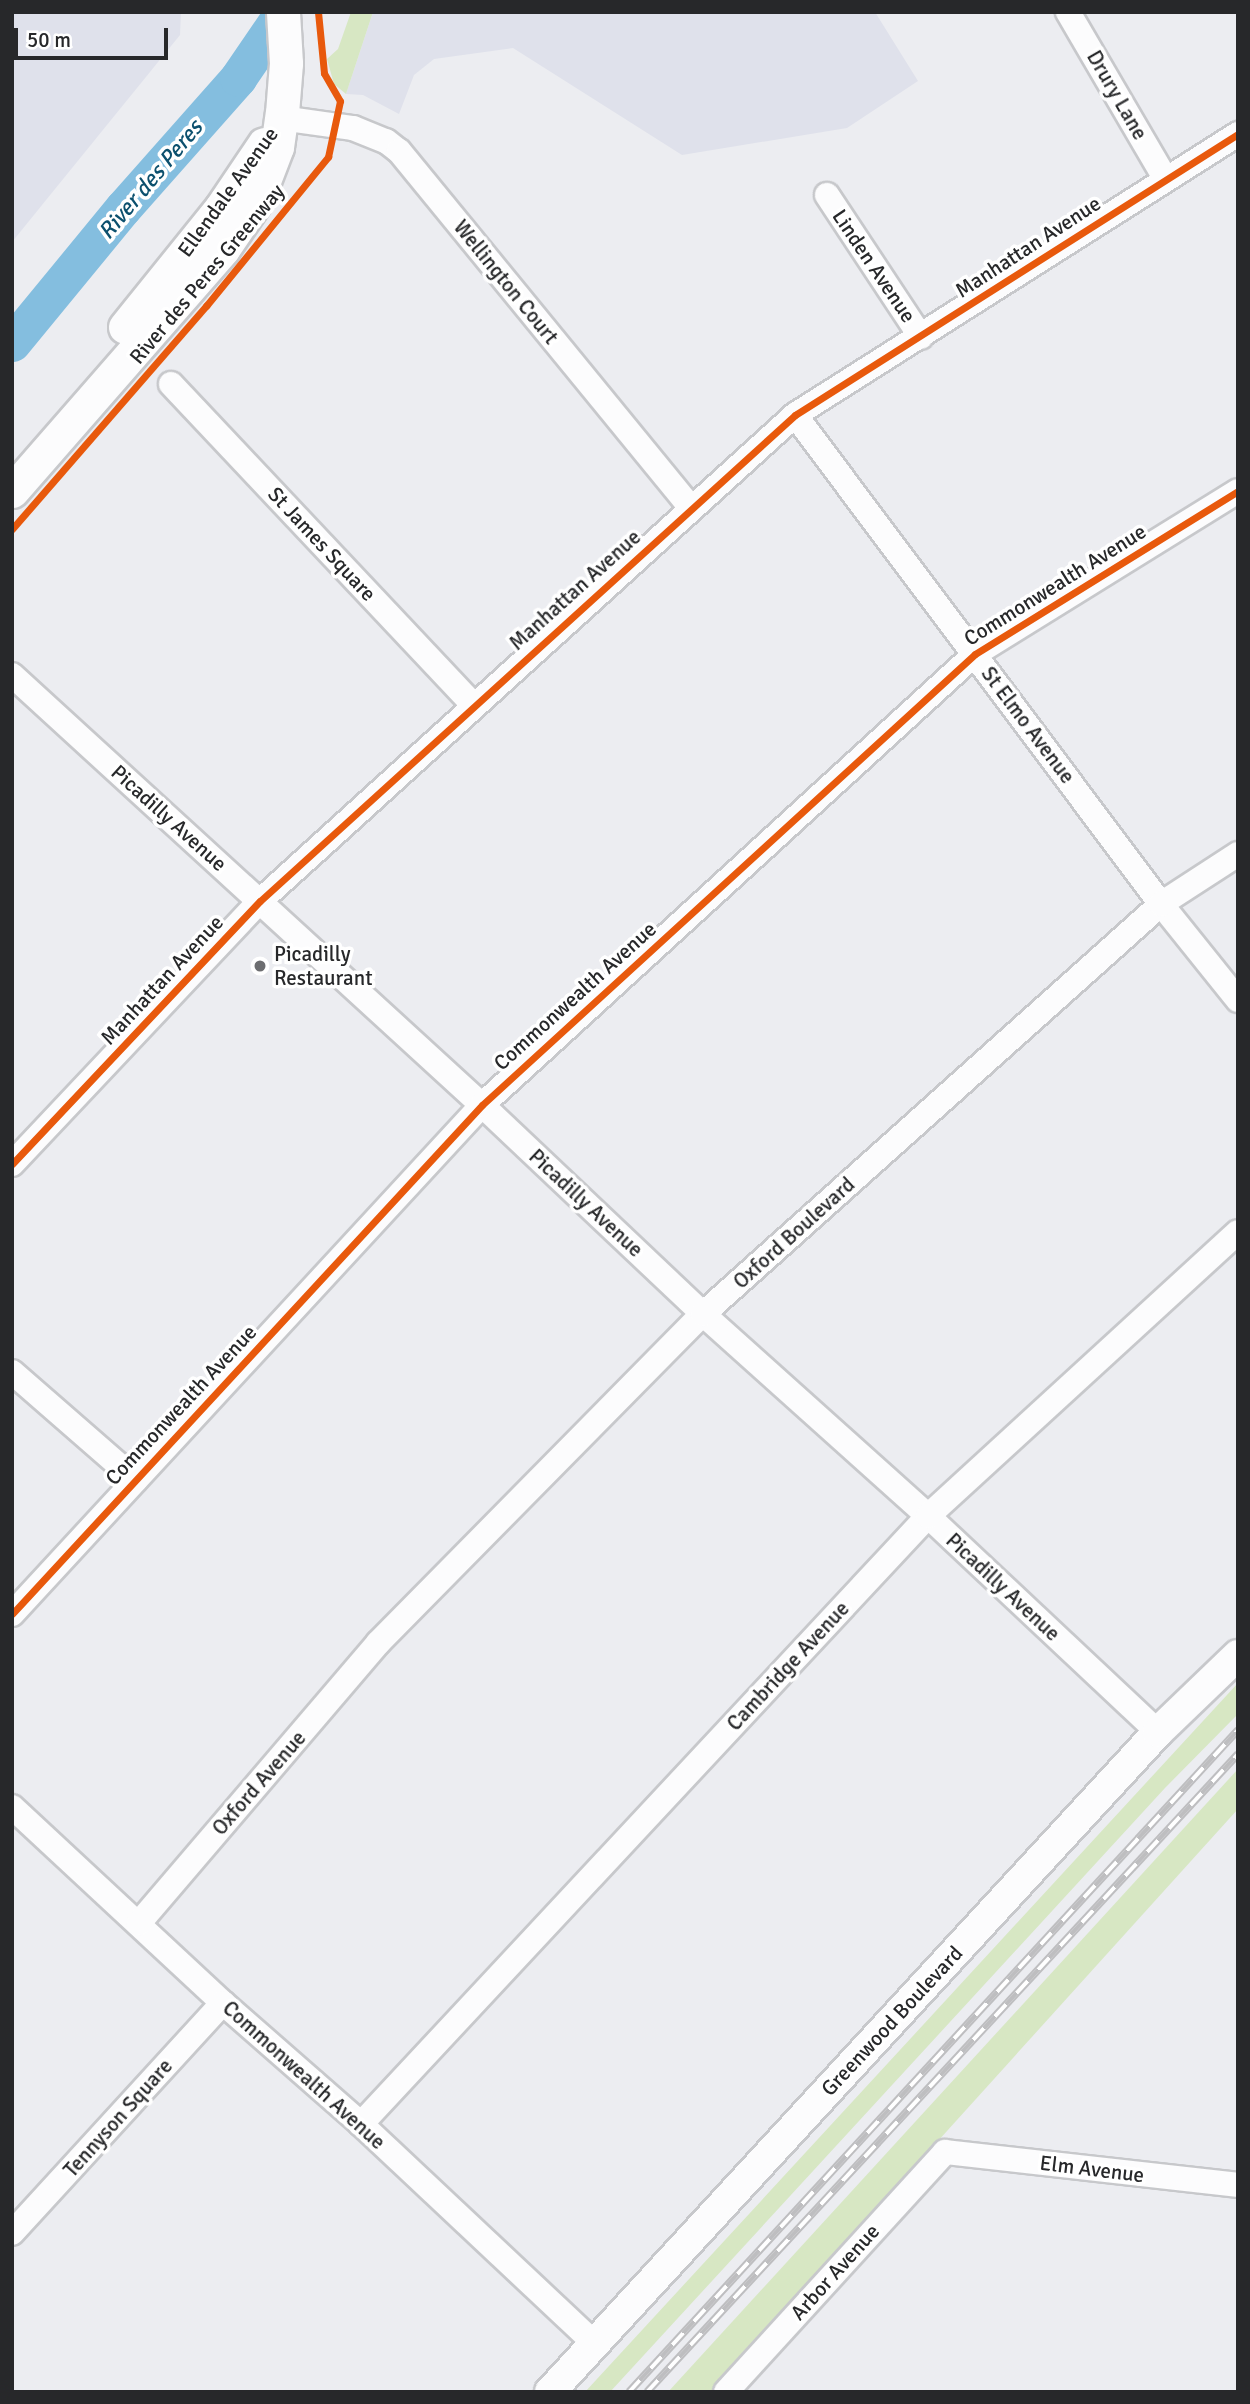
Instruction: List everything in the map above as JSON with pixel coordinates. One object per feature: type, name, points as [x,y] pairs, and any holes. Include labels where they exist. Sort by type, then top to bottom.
[{"type":"main road","points":[[282,116],[286,63],[283,12]]},
{"type":"main road","name":"Ellendale Avenue","points":[[12,464],[221,208],[282,116]]},
{"type":"main road","name":"Ellendale Avenue","points":[[12,491],[243,224],[269,172],[282,116]]},
{"type":"street","name":"Drury Lane","points":[[1068,12],[1166,178]]},
{"type":"street","name":"Wellington Court","points":[[282,116],[353,128],[386,141],[399,151],[691,508]]},
{"type":"street","name":"Manhattan Avenue","points":[[12,1164],[260,901],[795,415],[1238,134]]},
{"type":"street","name":"Linden Avenue","points":[[827,195],[921,337]]},
{"type":"street","name":"St James Square","points":[[171,384],[474,705]]},
{"type":"street","name":"St Elmo Avenue","points":[[795,415],[1161,904],[1238,1000]]},
{"type":"street","name":"Commonwealth Avenue","points":[[12,1614],[482,1105],[975,654],[1238,491]]},
{"type":"street","name":"Picadilly Avenue","points":[[12,675],[482,1105],[703,1314],[928,1516],[1158,1732]]},
{"type":"street","name":"Oxford Boulevard","points":[[378,1643],[703,1314],[1161,904],[1238,854]]},
{"type":"street","name":"Cambridge Avenue","points":[[361,2124],[928,1516],[1238,1232]]},
{"type":"street","points":[[12,1372],[136,1480]]},
{"type":"street","name":"Oxford Avenue","points":[[139,1923],[378,1643]]},
{"type":"street","name":"Greenwood Boulevard","points":[[550,2392],[1158,1732],[1238,1654]]},
{"type":"street","name":"Commonwealth Avenue","points":[[12,1807],[223,2003],[361,2124],[595,2344]]},
{"type":"street","name":"Tennyson Square","points":[[12,2233],[223,2003]]},
{"type":"street","name":"Elm Avenue","points":[[945,2152],[1238,2185]]},
{"type":"street","name":"Arbor Avenue","points":[[726,2392],[945,2152]]},
{"type":"shaded area","points":[[12,12],[181,12],[180,35],[12,242]]},
{"type":"shaded area","points":[[373,12],[875,12],[918,81],[847,128],[682,155],[513,48],[434,59],[414,75],[399,114],[363,95],[346,94]]},
{"type":"green space","points":[[351,12],[373,12],[346,94],[334,84],[327,59],[338,49]]},
{"type":"green space","points":[[1238,1683],[1238,1714],[1165,1788],[610,2392],[585,2392]]},
{"type":"green space","points":[[1238,1769],[1238,1809],[711,2392],[668,2392]]},
{"type":"waterway","name":"River des Peres","points":[[12,343],[123,208],[238,78],[283,12]]},
{"type":"railway","points":[[629,2392],[1238,1730]]},
{"type":"railway","points":[[647,2392],[1238,1754]]},
{"type":"cycle path","name":"River des Peres Greenway","points":[[12,529],[206,306],[328,157],[340,101],[324,73],[318,12]]},
{"type":"cycle path","points":[[12,1164],[260,901],[795,415],[1238,134]]},
{"type":"cycle path","points":[[12,1614],[482,1105],[975,654],[1238,491]]},
{"type":"place","name":"Picadilly Restaurant","points":[[260,966]]}]
